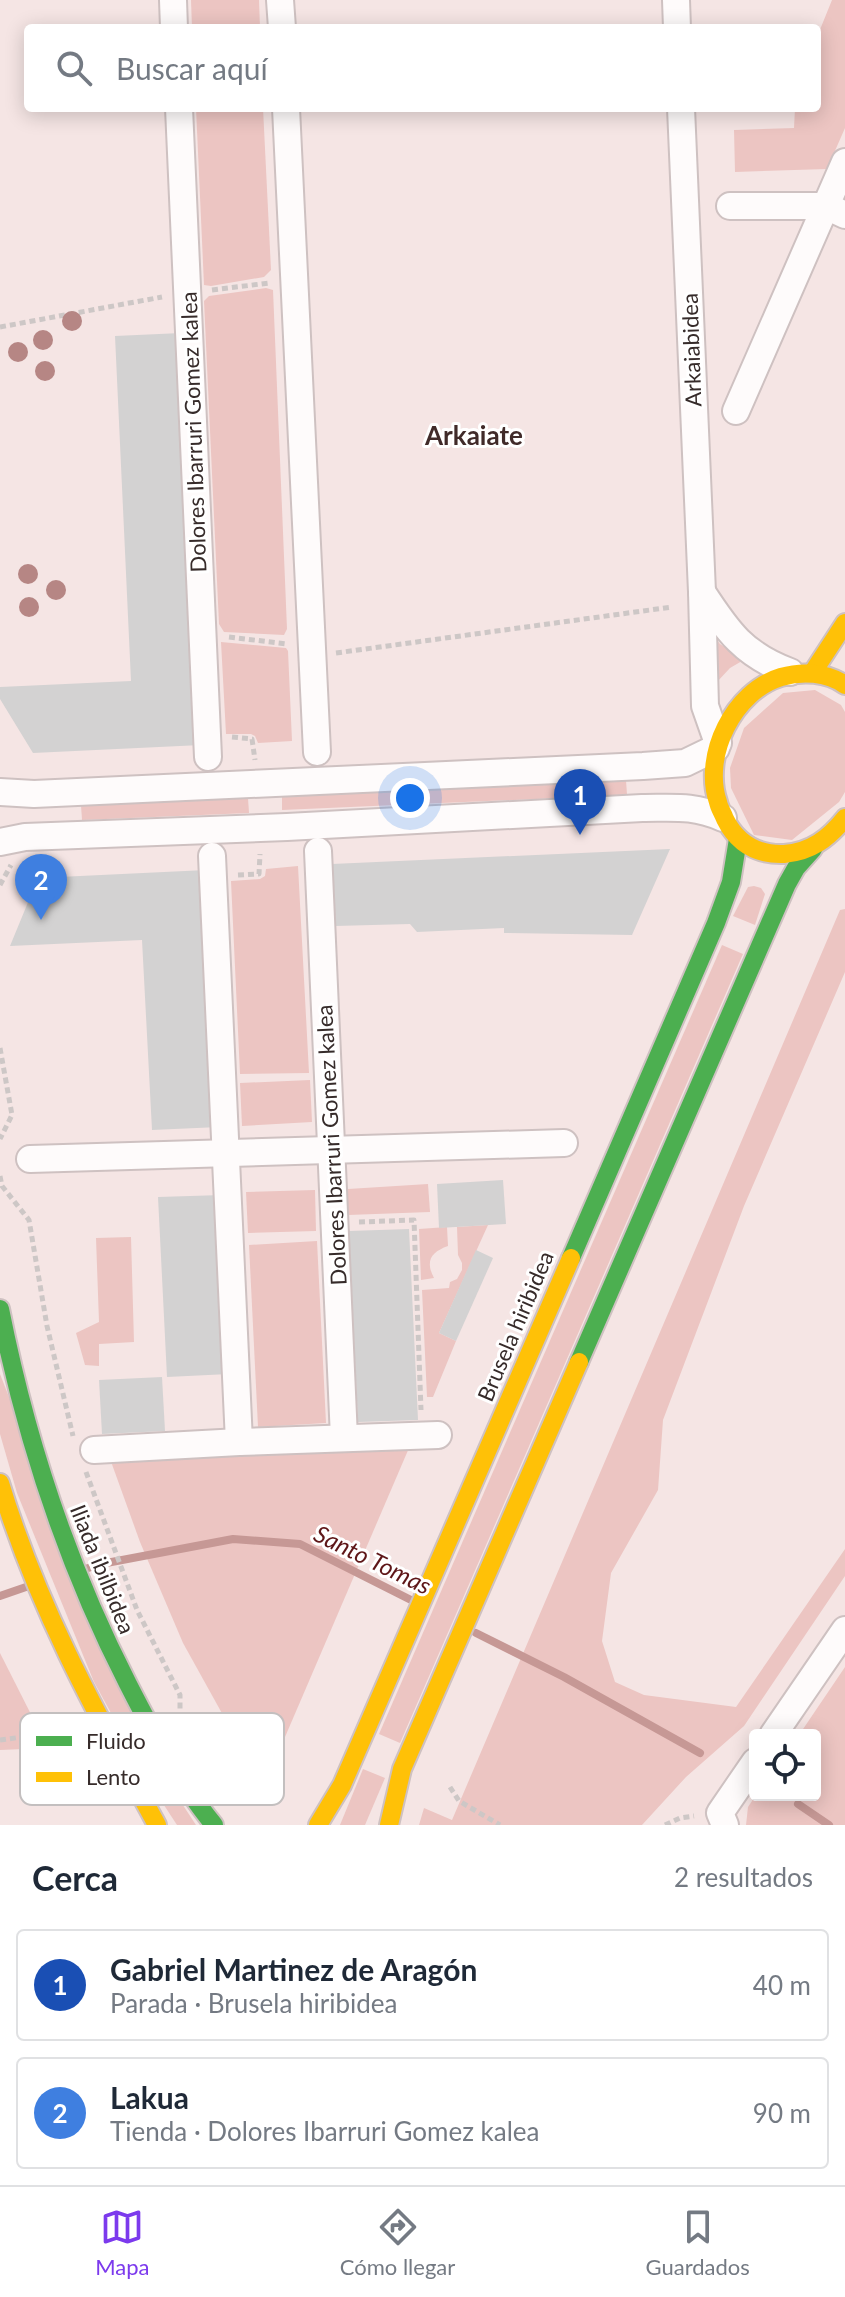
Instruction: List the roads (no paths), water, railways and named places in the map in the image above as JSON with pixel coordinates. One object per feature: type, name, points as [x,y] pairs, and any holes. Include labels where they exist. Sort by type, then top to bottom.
[{"type":"main road","points":[[802,672],[845,623]]},
{"type":"main road","points":[[813,849],[788,854],[753,850],[730,828],[717,808],[713,789],[717,746],[733,713],[767,681],[802,672],[838,679],[845,685]]},
{"type":"main road","points":[[389,1825],[402,1769],[787,884],[796,868],[845,818]]},
{"type":"main road","name":"Brusela hiribidea","points":[[318,1825],[342,1785],[716,923],[736,867],[730,828]]},
{"type":"main road","name":"Iliada ibilbidea","points":[[0,1309],[24,1421],[71,1562],[95,1620],[144,1713]]},
{"type":"main road","points":[[2,1490],[31,1573],[96,1713]]},
{"type":"main road","points":[[146,1805],[157,1825]]},
{"type":"main road","name":"Iliada ibilbidea","points":[[197,1805],[214,1825]]},
{"type":"street","points":[[173,0],[174,24]]},
{"type":"street","points":[[280,0],[282,24]]},
{"type":"street","points":[[676,0],[677,24]]},
{"type":"street","name":"Dolores Ibarruri Gomez kalea","points":[[179,112],[208,757]]},
{"type":"street","points":[[286,112],[317,752]]},
{"type":"street","name":"Arkaiabidea","points":[[681,112],[705,706],[717,746]]},
{"type":"street","points":[[736,411],[835,210],[845,162]]},
{"type":"street","points":[[730,206],[835,210]]},
{"type":"street","points":[[702,592],[729,633],[758,657],[802,672]]},
{"type":"street","points":[[0,792],[34,794],[643,766],[685,763],[717,746]]},
{"type":"street","points":[[0,842],[25,837],[688,807],[703,810],[730,828]]},
{"type":"street","name":"Dolores Ibarruri Gomez kalea","points":[[318,851],[344,1438]]},
{"type":"street","points":[[212,856],[239,1442]]},
{"type":"street","points":[[30,1159],[564,1143]]},
{"type":"street","points":[[85,1454],[239,1442],[430,1435]]},
{"type":"street","points":[[777,1729],[845,1630]]},
{"type":"street","points":[[725,1825],[720,1813],[749,1771]]},
{"type":"waterway","name":"Santo Tomas","points":[[85,1569],[233,1539],[300,1544],[411,1600]]},
{"type":"waterway","name":"Santo Tomas","points":[[0,1596],[26,1587]]},
{"type":"waterway","name":"Santo Tomas","points":[[476,1633],[564,1677],[700,1753]]},
{"type":"waterway","name":"Santo Tomas","points":[[798,1804],[829,1825]]},
{"type":"place","name":"Gabriel Martinez de Aragón","points":[[580,835]]},
{"type":"place","name":"Lakua","points":[[41,920]]},
{"type":"district","name":"Arkaiate","points":[[474,435]]}]
